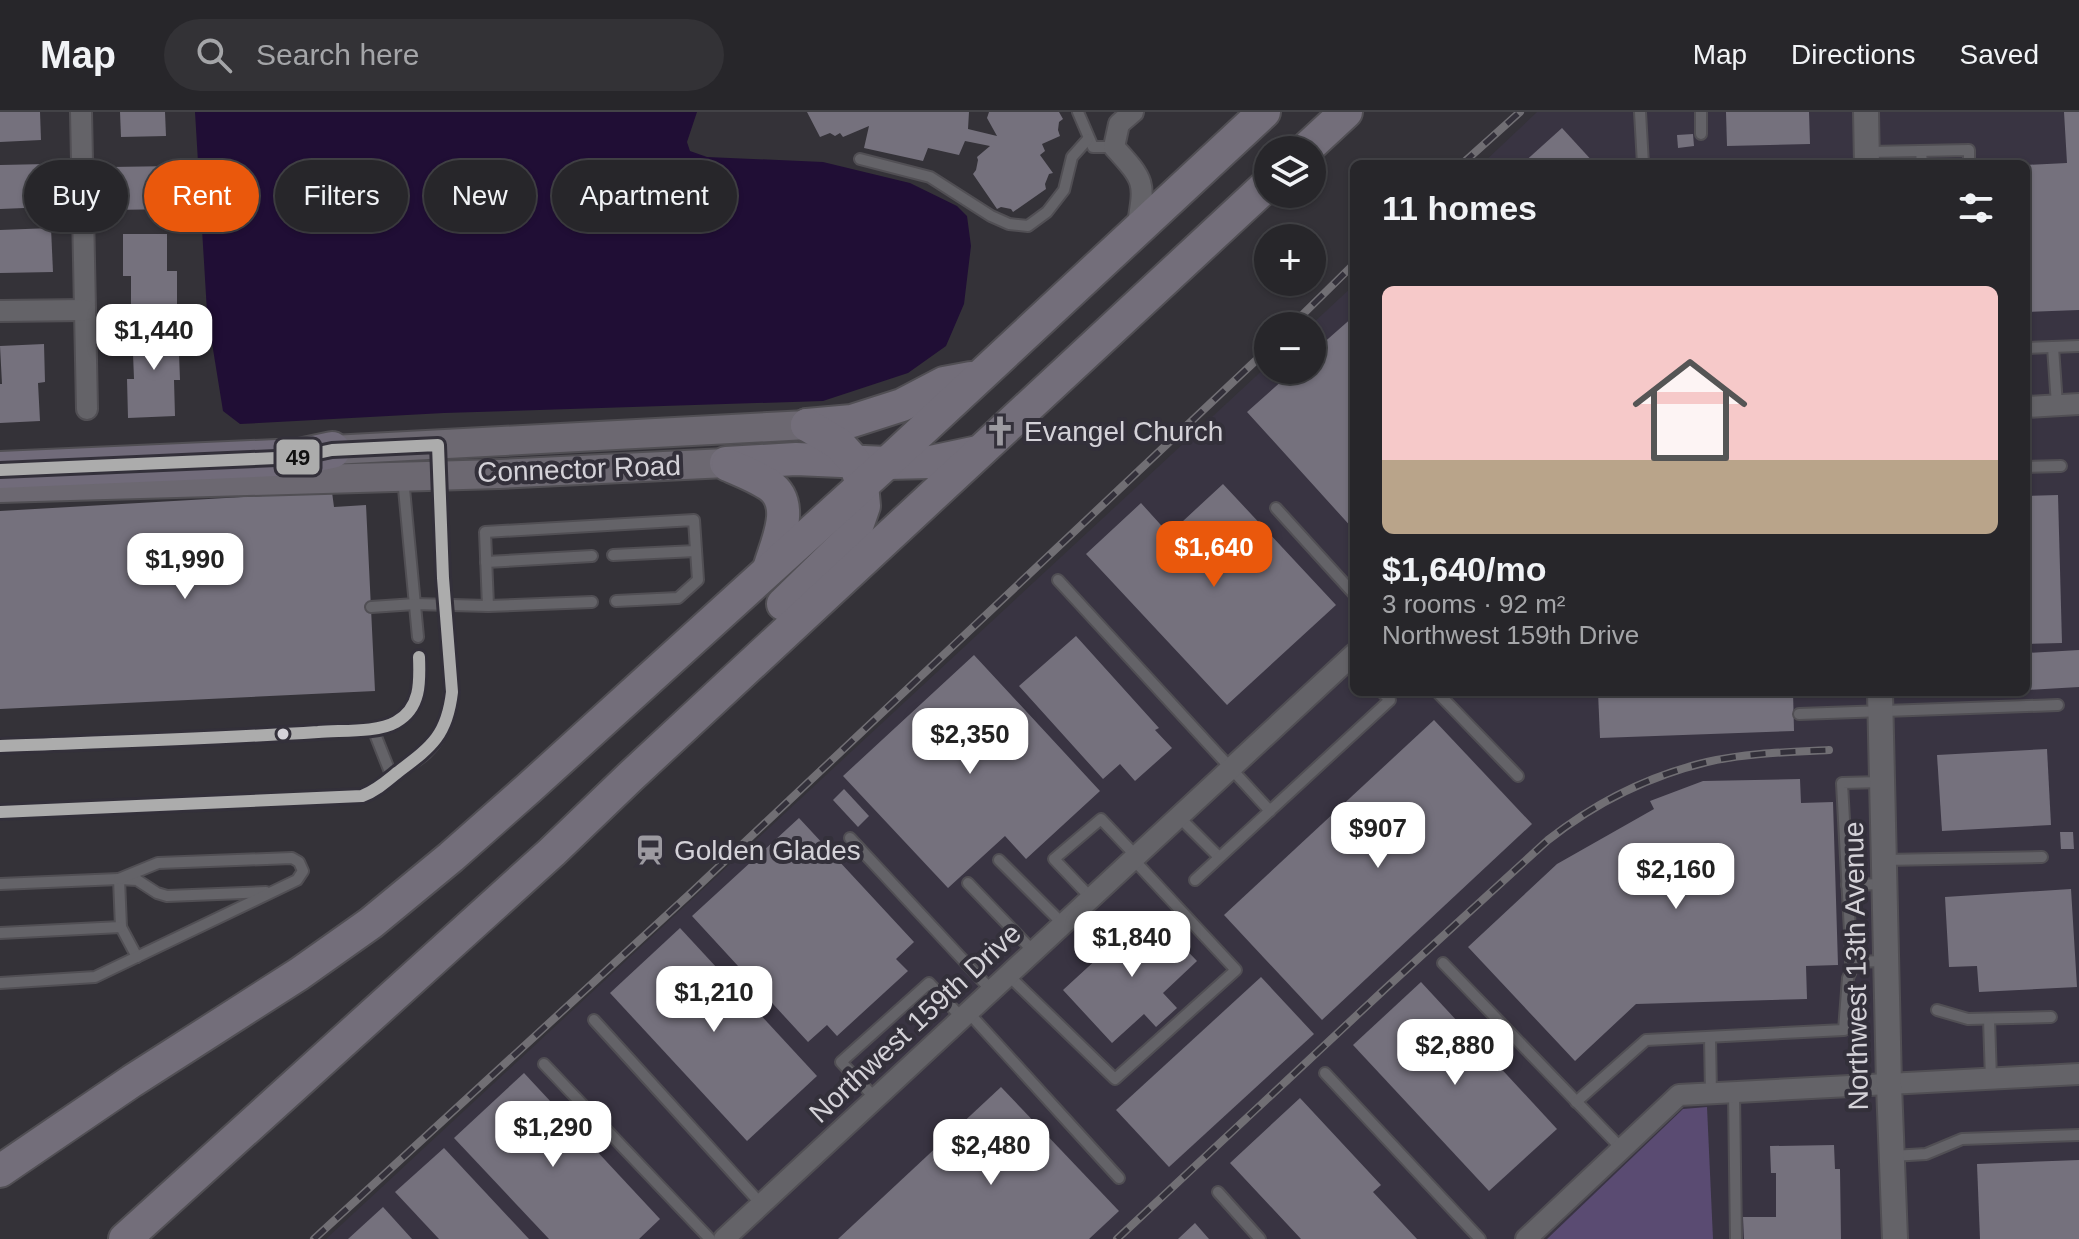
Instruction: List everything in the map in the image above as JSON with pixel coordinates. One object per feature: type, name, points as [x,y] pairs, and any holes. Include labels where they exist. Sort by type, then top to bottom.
[{"type":"highway","points":[[0,470],[299,457],[332,450]]},
{"type":"main road","points":[[887,463],[1264,112]]},
{"type":"main road","points":[[1320,136],[1346,112]]},
{"type":"main road","points":[[125,1239],[552,852],[1254,197]]},
{"type":"main road","points":[[807,425],[852,421],[902,405],[944,383],[978,377]]},
{"type":"main road","points":[[717,695],[740,645],[854,535],[864,506],[858,472],[839,444],[807,425]]},
{"type":"main road","name":"Connector Road","points":[[332,450],[807,425]]},
{"type":"main road","points":[[0,454],[310,445],[332,450]]},
{"type":"main road","points":[[726,463],[796,459],[858,472],[887,463],[931,462],[978,452]]},
{"type":"main road","points":[[726,463],[767,484],[778,492],[782,501],[782,524],[769,569]]},
{"type":"main road","name":"Connector Road","points":[[0,488],[726,463]]},
{"type":"main road","points":[[0,1171],[371,923],[529,788],[769,569],[858,472]]},
{"type":"street","points":[[81,112],[87,409]]},
{"type":"street","points":[[1133,112],[1119,124],[1116,141],[1141,179],[1142,198],[1137,229]]},
{"type":"street","points":[[1866,112],[1867,158]]},
{"type":"street","points":[[0,311],[85,310]]},
{"type":"street","points":[[2030,407],[2079,404]]},
{"type":"street","points":[[438,445],[439,475]]},
{"type":"street","points":[[401,447],[403,476]]},
{"type":"street","name":"Northwest 159th Drive","points":[[724,1239],[1178,816],[1350,661]]},
{"type":"street","name":"Northwest 13th Avenue","points":[[1880,702],[1895,1239]]},
{"type":"street","points":[[1526,1239],[1679,1095],[2079,1074]]},
{"type":"lane","points":[[1078,112],[1093,147],[1116,141]]},
{"type":"lane","points":[[1640,112],[1643,160]]},
{"type":"lane","points":[[1701,112],[1701,134]]},
{"type":"lane","points":[[860,159],[930,177],[991,216],[1009,224],[1028,226],[1047,212],[1064,190],[1072,157],[1088,139]]},
{"type":"lane","points":[[1867,158],[1921,151],[1969,150],[1969,160]]},
{"type":"lane","points":[[1921,151],[1922,160]]},
{"type":"lane","points":[[2030,348],[2079,346]]},
{"type":"lane","points":[[2053,347],[2057,405]]},
{"type":"lane","points":[[2030,467],[2061,466]]},
{"type":"lane","points":[[439,475],[447,635]]},
{"type":"lane","points":[[403,476],[418,637]]},
{"type":"lane","points":[[1276,508],[1350,590]]},
{"type":"lane","points":[[488,606],[485,532],[694,520],[698,580],[678,598],[616,601]]},
{"type":"lane","points":[[613,555],[696,551]]},
{"type":"lane","points":[[486,562],[592,556]]},
{"type":"lane","points":[[1058,580],[1270,811]]},
{"type":"lane","points":[[371,607],[592,602]]},
{"type":"lane","points":[[0,812],[352,797],[372,793],[426,753],[437,739],[449,711],[452,692],[449,654]]},
{"type":"lane","points":[[0,746],[373,729],[397,723],[409,714],[419,694],[419,656]]},
{"type":"lane","points":[[1195,880],[1390,700],[1386,696]]},
{"type":"lane","points":[[1441,696],[1518,776]]},
{"type":"lane","points":[[1799,714],[1880,702],[2058,705]]},
{"type":"lane","points":[[373,729],[392,777]]},
{"type":"lane","points":[[1576,1102],[1646,1040],[1844,1030],[1848,978],[1852,969],[1842,783],[1882,782]]},
{"type":"lane","points":[[1178,816],[1219,857]]},
{"type":"lane","points":[[1008,975],[1115,1079],[1236,970],[1101,819],[1054,859],[1091,898]]},
{"type":"lane","points":[[850,838],[991,990]]},
{"type":"lane","points":[[1847,885],[1884,872],[2042,857]]},
{"type":"lane","points":[[0,983],[95,977],[297,880],[303,871],[299,862],[292,858],[158,863],[119,879]]},
{"type":"lane","points":[[999,860],[1063,924]]},
{"type":"lane","points":[[119,879],[121,927],[137,957]]},
{"type":"lane","points":[[0,884],[119,879],[137,880],[167,896],[272,891]]},
{"type":"lane","points":[[968,883],[1033,951]]},
{"type":"lane","points":[[0,933],[121,927]]},
{"type":"lane","points":[[1851,962],[1886,961]]},
{"type":"lane","points":[[1443,963],[1622,1149]]},
{"type":"lane","points":[[875,1098],[841,1062],[929,983],[965,1015],[1119,1178]]},
{"type":"lane","points":[[1937,1010],[1968,1019],[2051,1017]]},
{"type":"lane","points":[[1989,1019],[1991,1079]]},
{"type":"lane","points":[[594,1020],[761,1204]]},
{"type":"lane","points":[[1710,1037],[1711,1094]]},
{"type":"lane","points":[[544,1064],[710,1239]]},
{"type":"lane","points":[[1325,1073],[1480,1239]]},
{"type":"lane","points":[[1734,1093],[1736,1239]]},
{"type":"lane","points":[[1892,1156],[1926,1154],[1962,1139],[2079,1135]]},
{"type":"lane","points":[[1218,1192],[1260,1239]]},
{"type":"shaded area","points":[[195,112],[697,112],[687,142],[690,151],[707,157],[823,162],[910,183],[957,206],[967,216],[971,246],[964,304],[946,346],[908,373],[823,401],[444,413],[240,424],[223,411],[207,312],[202,232],[259,232],[259,160],[198,160]]},
{"type":"shaded area","points":[[1537,112],[2079,112],[2079,1239],[326,1239],[1254,378],[1254,384],[1326,384],[1325,312],[1350,289],[1350,696],[2030,696],[2030,160],[1486,160]]},
{"type":"shaded area","points":[[1707,1107],[1713,1239],[1547,1239],[1683,1109]]},
{"type":"building","points":[[0,112],[40,112],[41,140],[0,142]]},
{"type":"building","points":[[120,112],[165,112],[166,136],[121,137]]},
{"type":"building","points":[[807,112],[969,112],[968,129],[997,136],[987,118],[989,112],[1059,112],[1063,119],[1059,122],[1060,136],[1042,144],[1045,151],[1040,155],[1053,173],[1049,174],[1046,189],[1013,212],[1001,207],[997,209],[973,174],[977,157],[990,146],[965,141],[959,155],[928,148],[923,161],[864,148],[869,126],[843,137],[840,133],[835,136],[830,133],[820,137]]},
{"type":"building","points":[[1726,112],[1809,112],[1810,144],[1727,146]]},
{"type":"building","points":[[2064,112],[2079,112],[2079,310],[2030,312],[2030,165],[2067,163]]},
{"type":"building","points":[[1562,128],[1591,160],[1526,160]]},
{"type":"building","points":[[1693,134],[1694,146],[1678,148],[1677,135]]},
{"type":"building","points":[[24,164],[24,208],[0,209],[0,165]]},
{"type":"building","points":[[144,166],[144,210],[128,210],[128,167]]},
{"type":"building","points":[[0,230],[51,232],[53,272],[0,273]]},
{"type":"building","points":[[123,234],[167,234],[167,271],[177,271],[177,314],[131,314],[131,276],[123,276]]},
{"type":"building","points":[[1350,320],[1350,526],[1247,412],[1278,384],[1326,384],[1326,341]]},
{"type":"building","points":[[178,327],[180,380],[174,380],[175,416],[128,418],[127,379],[134,379],[132,328]]},
{"type":"building","points":[[44,344],[45,382],[38,383],[40,421],[0,423],[0,346]]},
{"type":"building","points":[[1223,484],[1336,605],[1227,705],[1086,554],[1141,503],[1169,534]]},
{"type":"building","points":[[332,492],[334,507],[366,505],[375,691],[0,709],[0,511]]},
{"type":"building","points":[[2058,495],[2062,643],[2030,644],[2030,496]]},
{"type":"building","points":[[1076,636],[1159,728],[1155,730],[1172,748],[1135,781],[1120,764],[1103,779],[1019,686]]},
{"type":"building","points":[[2079,650],[2079,687],[2030,690],[2030,653]]},
{"type":"building","points":[[974,655],[1100,791],[1026,859],[1005,836],[948,888],[843,776]]},
{"type":"building","points":[[1598,696],[1793,696],[1794,731],[1600,738]]},
{"type":"building","points":[[1434,720],[1532,824],[1322,1020],[1224,915]]},
{"type":"building","points":[[2047,749],[2051,825],[1942,831],[1937,755]]},
{"type":"building","points":[[1800,779],[1801,803],[1833,802],[1838,965],[1806,966],[1807,999],[1636,1004],[1575,1061],[1468,947],[1557,864],[1654,809],[1650,801],[1703,781]]},
{"type":"building","points":[[844,789],[869,816],[858,827],[833,800]]},
{"type":"building","points":[[799,818],[914,942],[896,959],[908,971],[837,1036],[827,1025],[808,1042],[692,916]]},
{"type":"building","points":[[2060,832],[2073,832],[2074,849],[2061,849]]},
{"type":"building","points":[[2071,889],[2077,987],[1979,992],[1977,966],[1949,967],[1945,897]]},
{"type":"building","points":[[1149,911],[1197,961],[1163,993],[1177,1008],[1156,1027],[1144,1014],[1112,1043],[1063,990]]},
{"type":"building","points":[[680,928],[817,1076],[747,1141],[610,993]]},
{"type":"building","points":[[1261,977],[1314,1034],[1169,1167],[1116,1110]]},
{"type":"building","points":[[1421,982],[1557,1129],[1489,1191],[1353,1045]]},
{"type":"building","points":[[524,1073],[660,1219],[639,1239],[549,1239],[454,1138]]},
{"type":"building","points":[[1001,1087],[1119,1211],[1089,1239],[838,1239]]},
{"type":"building","points":[[1300,1098],[1381,1185],[1373,1192],[1417,1239],[1301,1239],[1230,1163]]},
{"type":"building","points":[[1834,1145],[1835,1169],[1840,1169],[1841,1239],[1744,1239],[1743,1217],[1776,1217],[1776,1173],[1771,1173],[1770,1146]]},
{"type":"building","points":[[444,1148],[529,1239],[439,1239],[395,1192]]},
{"type":"building","points":[[2079,1160],[2079,1239],[1980,1239],[1977,1164]]},
{"type":"building","points":[[383,1207],[412,1239],[348,1239]]},
{"type":"building","points":[[1195,1223],[1209,1239],[1178,1239]]},
{"type":"railway","points":[[1466,160],[1520,112]]},
{"type":"railway","points":[[1305,312],[1350,268]]},
{"type":"railway","points":[[314,1239],[693,891],[1254,362]]},
{"type":"railway","points":[[1117,1239],[1386,988],[1566,827],[1623,792],[1685,768],[1767,753],[1829,750]]},
{"type":"transit line","name":"49","points":[[0,470],[299,457],[332,450],[438,445],[443,578],[452,692],[446,720],[436,739],[385,782],[362,796],[0,812]]},
{"type":"transit line","name":"49","points":[[0,746],[379,728],[396,722],[415,702],[419,685],[419,657]]},
{"type":"place","name":"Evangel Church","points":[[1000,431]]},
{"type":"place","name":"Golden Glades","points":[[650,850]]}]
